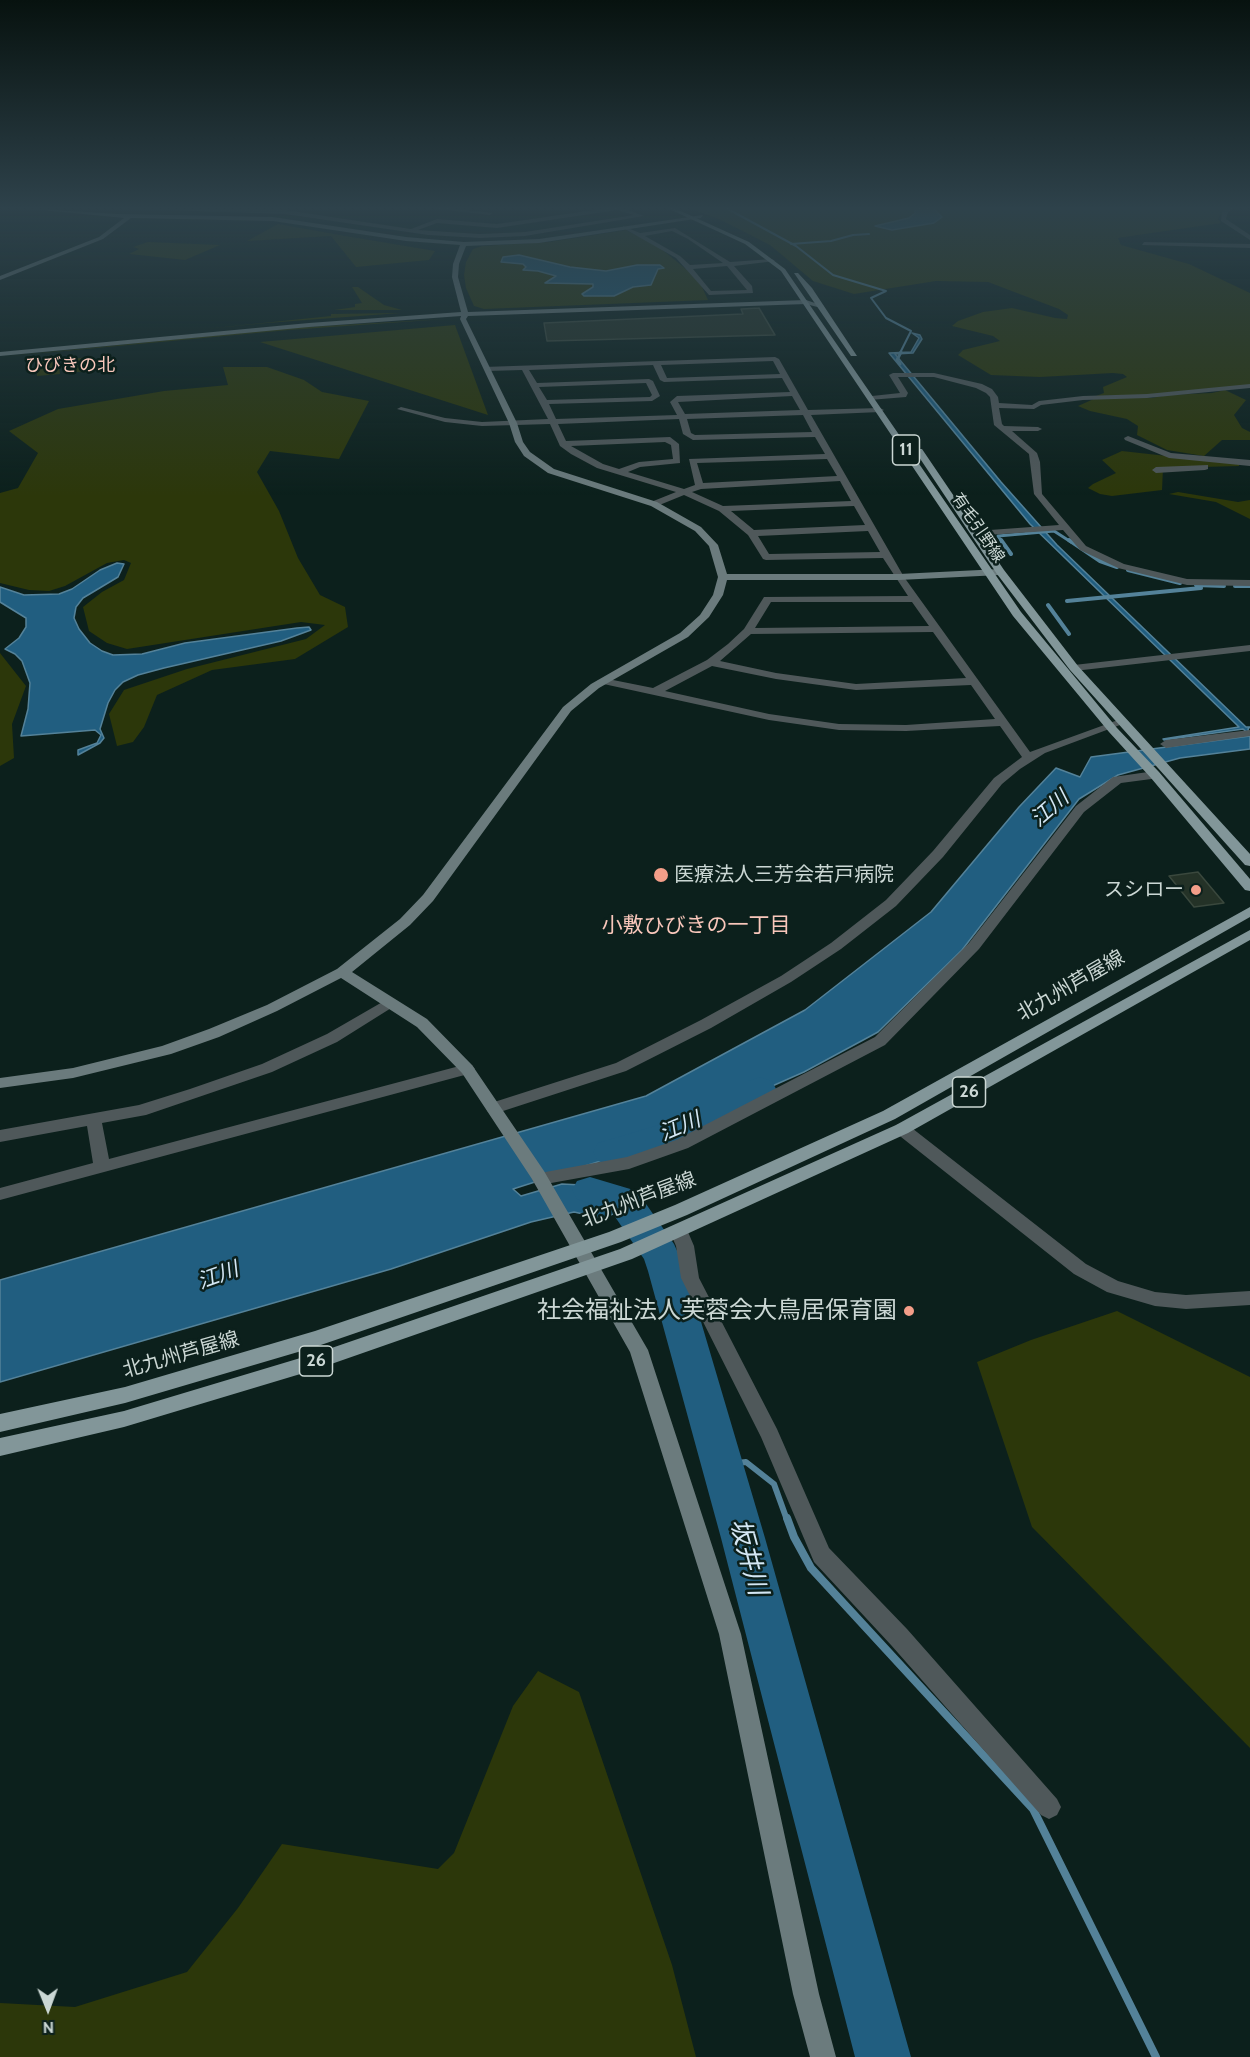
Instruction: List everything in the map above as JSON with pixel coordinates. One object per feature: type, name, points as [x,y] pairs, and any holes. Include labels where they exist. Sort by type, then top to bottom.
[{"type":"main road","name":"有毛引野線","points":[[807,305],[872,398],[987,572],[1060,668],[1118,726]]},
{"type":"main road","name":"有毛引野線","points":[[822,306],[858,361]]},
{"type":"main road","name":"11","points":[[877,389],[890,408]]},
{"type":"main road","name":"有毛引野線","points":[[916,447],[1000,572],[1118,726],[1250,887]]},
{"type":"main road","name":"有毛引野線","points":[[1155,770],[1250,862]]},
{"type":"main road","name":"北九州芦屋線","points":[[0,1447],[124,1419],[317,1361],[587,1256],[615,1237],[681,1210],[889,1115],[1250,911]]},
{"type":"main road","name":"北九州芦屋線","points":[[0,1423],[125,1395],[587,1256],[626,1254],[679,1232],[902,1129],[1250,934]]},
{"type":"street","points":[[0,1083],[73,1073],[166,1050],[214,1033],[272,1008],[342,972],[405,922],[428,898],[567,709],[603,681],[684,635],[704,617],[718,595],[723,577],[719,560],[713,545],[698,529],[654,504],[572,479],[537,462],[527,454],[519,442],[513,423],[464,317],[461,304]]},
{"type":"street","points":[[0,354],[329,323],[822,306]]},
{"type":"street","points":[[0,359],[366,324],[464,317]]},
{"type":"street","points":[[487,369],[775,358],[899,577],[1029,758]]},
{"type":"street","points":[[656,363],[664,380],[785,376]]},
{"type":"street","points":[[524,368],[554,421],[563,444],[586,459],[684,492],[722,509],[752,533],[766,557],[887,555]]},
{"type":"street","points":[[872,398],[899,396],[904,393],[893,375],[917,374],[954,379],[979,386],[989,391],[994,401],[998,425],[1033,453],[1038,494],[1083,548],[1103,559],[1141,572],[1187,582],[1250,583]]},
{"type":"street","points":[[534,385],[649,381],[656,396],[652,399],[544,402]]},
{"type":"street","points":[[994,401],[1034,407],[1035,404],[1074,399],[1147,396],[1250,386]]},
{"type":"street","points":[[1037,394],[1054,392]]},
{"type":"street","points":[[795,394],[677,398],[674,402],[687,434],[693,438],[817,434]]},
{"type":"street","points":[[994,401],[1010,397]]},
{"type":"street","points":[[401,409],[463,423],[880,410]]},
{"type":"street","points":[[1003,428],[1038,429]]},
{"type":"street","points":[[1128,438],[1169,455],[1250,463]]},
{"type":"street","points":[[563,444],[666,439],[675,444],[677,461],[639,465],[620,472]]},
{"type":"street","points":[[700,486],[692,461],[830,456]]},
{"type":"street","points":[[1156,470],[1202,467],[1250,470]]},
{"type":"street","points":[[654,504],[700,486],[843,478]]},
{"type":"street","points":[[722,509],[856,503]]},
{"type":"street","points":[[976,534],[1064,527]]},
{"type":"street","points":[[752,533],[871,528]]},
{"type":"street","points":[[723,577],[899,577],[1000,572]]},
{"type":"street","points":[[655,692],[711,662],[748,631],[768,599],[915,599]]},
{"type":"street","points":[[748,631],[937,629]]},
{"type":"street","points":[[1074,668],[1250,648]]},
{"type":"street","points":[[711,662],[776,676],[856,687],[974,681]]},
{"type":"street","points":[[603,681],[769,717],[839,727],[906,728],[1004,722]]},
{"type":"street","points":[[496,1112],[621,1067],[786,980],[836,946],[891,903],[938,854],[998,781],[1041,750],[1118,726]]},
{"type":"street","points":[[1166,744],[1250,733]]},
{"type":"street","points":[[541,1181],[629,1163],[682,1144],[880,1041],[974,946],[1080,809],[1117,780],[1155,770]]},
{"type":"street","points":[[342,972],[422,1023],[467,1069],[570,1228],[639,1350],[730,1634],[806,1994],[823,2057]]},
{"type":"street","points":[[0,1136],[140,1111],[267,1068],[332,1038],[391,1002]]},
{"type":"street","points":[[0,1194],[467,1069]]},
{"type":"street","points":[[94,1121],[102,1167]]},
{"type":"street","points":[[902,1129],[1080,1269],[1113,1287],[1155,1299],[1186,1302],[1250,1298]]},
{"type":"street","points":[[679,1232],[685,1246],[690,1278],[770,1435],[821,1555],[899,1637],[1049,1807]]},
{"type":"green space","points":[[355,304],[383,304],[402,310],[334,310],[355,307]]},
{"type":"green space","points":[[473,304],[609,304],[484,309]]},
{"type":"green space","points":[[1046,304],[1250,304],[1250,385],[1144,395],[1096,396],[1104,393],[1103,387],[1127,377],[1113,373],[1040,377],[991,375],[958,355],[963,350],[1000,341],[993,336],[952,326],[958,321],[983,312],[1012,308],[1067,319],[1068,315]]},
{"type":"green space","points":[[400,313],[195,330],[331,316],[331,314]]},
{"type":"green space","points":[[445,319],[289,330],[0,357],[288,328]]},
{"type":"green space","points":[[455,325],[488,415],[260,342]]},
{"type":"green space","points":[[88,357],[90,371],[65,373],[64,360]]},
{"type":"green space","points":[[58,360],[60,374],[37,376],[36,362]]},
{"type":"green space","points":[[223,367],[267,367],[304,380],[322,392],[369,401],[339,459],[270,451],[257,472],[279,511],[298,558],[320,595],[345,607],[348,627],[295,659],[212,670],[157,695],[144,727],[133,742],[117,746],[109,714],[124,690],[187,669],[306,639],[325,625],[301,622],[127,649],[107,643],[89,631],[83,607],[102,592],[124,580],[131,563],[124,560],[107,563],[65,586],[49,591],[29,590],[0,583],[0,493],[18,488],[38,453],[9,431],[58,409],[164,391],[228,385]]},
{"type":"green space","points":[[1225,390],[1246,400],[1234,415],[1242,428],[1250,432],[1250,440],[1222,440],[1204,456],[1167,450],[1137,435],[1138,426],[1127,419],[1078,406],[1096,398],[1152,398]]},
{"type":"green space","points":[[1122,451],[1239,464],[1239,466],[1163,468],[1162,490],[1112,496],[1100,494],[1088,488],[1116,473],[1102,460]]},
{"type":"green space","points":[[1178,492],[1238,502],[1250,500],[1250,519],[1216,502],[1169,494]]},
{"type":"green space","points":[[0,653],[26,686],[12,724],[14,758],[0,766]]},
{"type":"green space","points":[[1117,1311],[1250,1377],[1250,1748],[1032,1527],[977,1362],[1031,1340]]},
{"type":"green space","points":[[538,1671],[579,1692],[672,1965],[696,2057],[0,2057],[0,2003],[75,2007],[187,1972],[238,1908],[282,1844],[438,1869],[454,1853],[513,1706]]},
{"type":"water","points":[[912,333],[920,335],[922,339],[913,353],[895,354],[1001,482],[1057,545],[1246,727],[1250,727],[1248,729],[1250,735],[1243,729],[1163,739],[1239,727],[1030,524],[889,353],[911,352],[919,338]]},
{"type":"water","points":[[117,563],[124,564],[118,577],[83,598],[76,607],[74,618],[90,643],[113,655],[142,654],[185,643],[297,628],[309,627],[311,630],[281,641],[138,675],[123,682],[115,690],[108,703],[100,729],[104,738],[100,743],[78,755],[78,750],[97,743],[101,735],[95,730],[21,736],[28,709],[30,683],[22,661],[5,649],[19,638],[26,627],[26,618],[0,602],[0,587],[24,595],[59,594],[72,589],[100,570]]},
{"type":"water","points":[[1250,736],[1250,749],[1180,758],[1118,775],[1079,799],[962,950],[878,1032],[804,1072],[607,1159],[513,1189],[521,1196],[562,1184],[620,1187],[641,1204],[602,1218],[574,1212],[531,1222],[391,1269],[0,1382],[0,1280],[646,1096],[805,1010],[931,912],[1019,807],[1056,768],[1080,777],[1091,757]]},
{"type":"building","points":[[759,308],[775,335],[547,341],[544,323],[743,314],[741,309]]},
{"type":"building","name":"スシロー","points":[[1198,872],[1224,903],[1194,907],[1169,876]]},
{"type":"waterway","points":[[875,304],[886,318],[911,331],[900,353]]},
{"type":"waterway","points":[[900,364],[897,360],[901,352]]},
{"type":"waterway","points":[[1002,542],[998,536],[1054,531],[1071,542]]},
{"type":"waterway","points":[[1001,540],[1011,554]]},
{"type":"waterway","points":[[1069,540],[1100,561],[1117,567]]},
{"type":"waterway","points":[[1128,570],[1180,583]]},
{"type":"waterway","points":[[1196,585],[1224,586]]},
{"type":"waterway","points":[[1235,586],[1250,586]]},
{"type":"waterway","points":[[1067,601],[1201,588]]},
{"type":"waterway","points":[[1048,605],[1069,634]]},
{"type":"waterway","name":"江川","points":[[610,1152],[674,1133],[760,1089]]},
{"type":"waterway","name":"坂井川","points":[[590,1190],[624,1201],[661,1254],[667,1271],[743,1538],[883,2057]]},
{"type":"waterway","points":[[721,1465],[746,1462],[774,1484],[787,1520]]},
{"type":"waterway","points":[[787,1518],[794,1537],[811,1568],[1033,1809],[1156,2057]]},
{"type":"place","name":"医療法人三芳会若戸病院","points":[[661,875]]},
{"type":"place","name":"スシロー","points":[[1196,890]]},
{"type":"place","name":"社会福祉法人芙蓉会大鳥居保育園","points":[[909,1311]]},
{"type":"district","name":"ひびきの北","points":[[70,366]]},
{"type":"district","name":"小敷ひびきの一丁目","points":[[696,926]]}]
